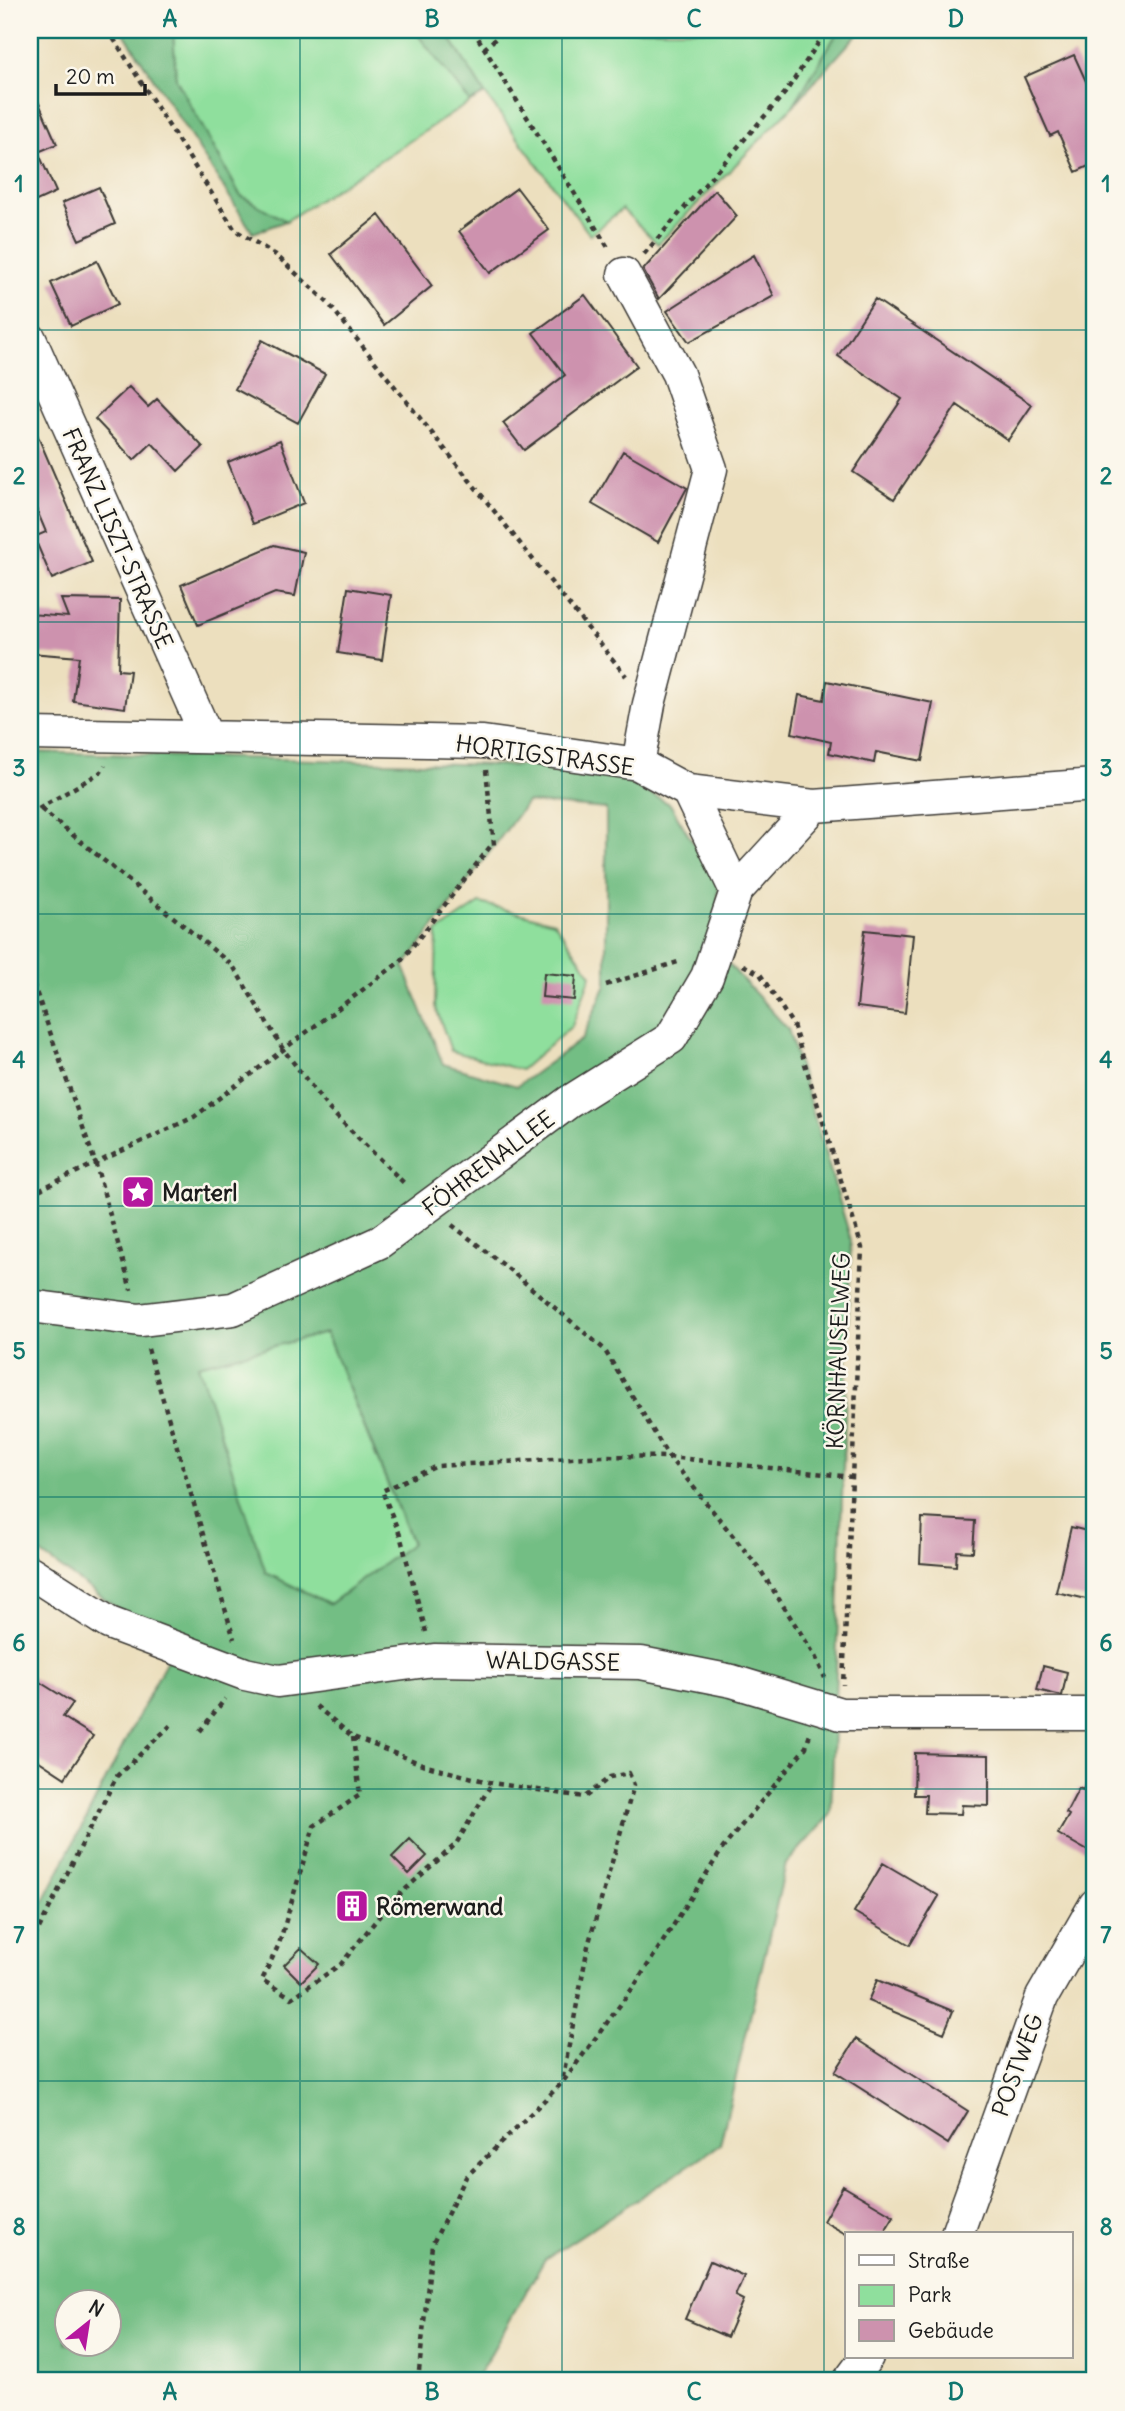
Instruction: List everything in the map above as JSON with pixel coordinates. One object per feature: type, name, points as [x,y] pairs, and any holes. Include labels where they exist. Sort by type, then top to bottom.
[{"type":"street","points":[[624,274],[678,374],[711,469],[649,704],[638,764]]},
{"type":"street","name":"FRANZ LISZT-STRASSE","points":[[30,339],[207,737]]},
{"type":"street","name":"HORTIGSTRASSE","points":[[30,734],[483,742],[638,764],[688,791],[814,806],[1095,785]]},
{"type":"street","points":[[688,791],[736,891]]},
{"type":"street","name":"FÖHRENALLEE","points":[[30,1306],[140,1320],[233,1309],[380,1242],[569,1102],[671,1038],[707,977],[736,891],[814,806]]},
{"type":"street","name":"WALDGASSE","points":[[30,1572],[109,1623],[245,1674],[278,1681],[434,1660],[641,1663],[732,1681],[830,1710],[1095,1714]]},
{"type":"street","name":"POSTWEG","points":[[958,2232],[1042,1997],[1095,1905]]},
{"type":"street","points":[[849,2381],[866,2358]]},
{"type":"path","points":[[108,30],[235,230],[276,255],[328,303],[649,704]]},
{"type":"path","points":[[473,30],[624,274],[785,93],[827,30]]},
{"type":"path","points":[[484,49],[505,30]]},
{"type":"path","points":[[30,814],[101,772],[121,736]]},
{"type":"path","points":[[30,1194],[194,1116],[401,961],[494,845],[483,742]]},
{"type":"path","points":[[41,809],[233,966],[282,1049],[328,1108],[429,1208],[505,1266],[604,1349],[669,1457],[759,1569],[814,1654],[826,1680],[830,1710],[806,1747],[723,1848],[635,1985],[562,2082],[466,2177],[432,2245],[418,2381]]},
{"type":"path","points":[[606,985],[717,949]]},
{"type":"path","name":"KÖRNHAUSELWEG","points":[[717,949],[760,974],[793,1025],[862,1248],[852,1477],[830,1710]]},
{"type":"path","points":[[434,1660],[400,1535],[383,1492],[436,1466],[604,1456],[669,1457],[852,1477]]},
{"type":"path","points":[[200,1731],[245,1674]]},
{"type":"path","points":[[278,1681],[307,1699],[353,1737],[428,1766],[492,1783],[585,1797],[610,1777],[629,1773],[634,1785],[588,1946],[562,2082]]},
{"type":"path","points":[[30,1946],[117,1776],[171,1725]]},
{"type":"path","points":[[353,1737],[360,1795],[314,1826],[279,1944],[262,1980],[292,1998],[341,1964],[390,1903],[456,1844],[492,1783]]},
{"type":"green space","points":[[122,30],[173,30],[176,79],[240,195],[286,221],[253,233]]},
{"type":"green space","points":[[173,30],[414,30],[470,102],[286,221],[240,195],[176,79]]},
{"type":"green space","points":[[414,30],[445,30],[485,94],[470,102]]},
{"type":"green space","points":[[445,30],[839,30],[793,106],[658,244],[622,209],[590,235],[485,94]]},
{"type":"green space","points":[[839,30],[861,30],[793,106]]},
{"type":"green space","points":[[30,752],[600,768],[670,804],[719,886],[713,947],[788,1029],[851,1240],[831,1814],[786,1864],[720,2145],[545,2259],[475,2381],[30,2381],[30,1928],[173,1648],[30,1546]],"holes":[[[527,802],[606,809],[606,985],[582,1039],[517,1086],[443,1064],[404,967]],[[326,1333],[412,1543],[330,1604],[266,1573],[198,1365]]]},
{"type":"green space","points":[[480,903],[554,922],[591,975],[572,1026],[521,1070],[451,1051],[435,1005],[437,932]]},
{"type":"green space","points":[[326,1333],[412,1544],[330,1604],[265,1573],[197,1365]]},
{"type":"building","points":[[1074,55],[1095,101],[1095,163],[1076,172],[1058,132],[1050,136],[1024,77]]},
{"type":"building","points":[[30,83],[57,144],[38,152],[56,192],[30,204]]},
{"type":"building","points":[[99,187],[115,224],[79,240],[62,203]]},
{"type":"building","points":[[517,188],[549,230],[490,273],[459,231]]},
{"type":"building","points":[[715,190],[737,216],[659,299],[643,270]]},
{"type":"building","points":[[379,215],[432,286],[384,325],[331,254]]},
{"type":"building","points":[[754,255],[774,296],[689,342],[667,311]]},
{"type":"building","points":[[97,261],[118,304],[71,326],[51,283]]},
{"type":"building","points":[[585,295],[637,366],[524,450],[503,423],[565,375],[533,333]]},
{"type":"building","points":[[875,299],[1032,405],[1008,440],[957,405],[894,499],[853,472],[902,399],[838,356]]},
{"type":"building","points":[[262,340],[325,374],[298,423],[235,389]]},
{"type":"building","points":[[129,387],[148,407],[157,399],[203,447],[178,471],[152,443],[134,460],[95,419]]},
{"type":"building","points":[[30,418],[92,562],[52,579],[34,537],[46,532],[30,494]]},
{"type":"building","points":[[280,440],[304,503],[253,524],[228,462]]},
{"type":"building","points":[[623,451],[687,488],[658,542],[592,504]]},
{"type":"building","points":[[274,545],[304,552],[295,596],[275,593],[198,625],[181,585]]},
{"type":"building","points":[[348,588],[391,595],[382,660],[338,653]]},
{"type":"building","points":[[61,599],[120,600],[118,670],[130,671],[125,708],[73,701],[79,657],[30,653],[30,614],[68,617]]},
{"type":"building","points":[[827,681],[933,703],[922,761],[876,752],[874,763],[829,753],[831,742],[792,733],[799,695],[824,700]]},
{"type":"building","points":[[865,930],[913,935],[905,1013],[857,1007]]},
{"type":"building","points":[[544,973],[576,976],[574,1000],[542,997]]},
{"type":"building","points":[[922,1518],[975,1521],[973,1552],[957,1551],[956,1566],[920,1563]]},
{"type":"building","points":[[1071,1527],[1095,1533],[1095,1601],[1056,1592]]},
{"type":"building","points":[[1043,1666],[1067,1672],[1062,1696],[1037,1690]]},
{"type":"building","points":[[30,1676],[73,1703],[63,1717],[93,1736],[65,1778],[30,1755]]},
{"type":"building","points":[[915,1753],[989,1755],[989,1806],[962,1805],[961,1814],[925,1813],[926,1795],[914,1795]]},
{"type":"building","points":[[1095,1768],[1095,1855],[1058,1834],[1069,1815],[1066,1813],[1079,1788],[1083,1790]]},
{"type":"building","points":[[410,1839],[427,1856],[409,1874],[392,1857]]},
{"type":"building","points":[[883,1863],[939,1896],[910,1945],[854,1912]]},
{"type":"building","points":[[301,1948],[319,1964],[301,1982],[284,1965]]},
{"type":"building","points":[[877,1980],[953,2011],[944,2033],[868,2001]]},
{"type":"building","points":[[856,2039],[968,2111],[948,2144],[835,2072]]},
{"type":"building","points":[[843,2186],[894,2216],[884,2232],[845,2233],[823,2221]]},
{"type":"building","points":[[710,2261],[744,2276],[735,2296],[743,2300],[727,2337],[685,2319]]},
{"type":"place","name":"Marterl","points":[[138,1192]]},
{"type":"place","name":"Römerwand","points":[[352,1906]]}]
